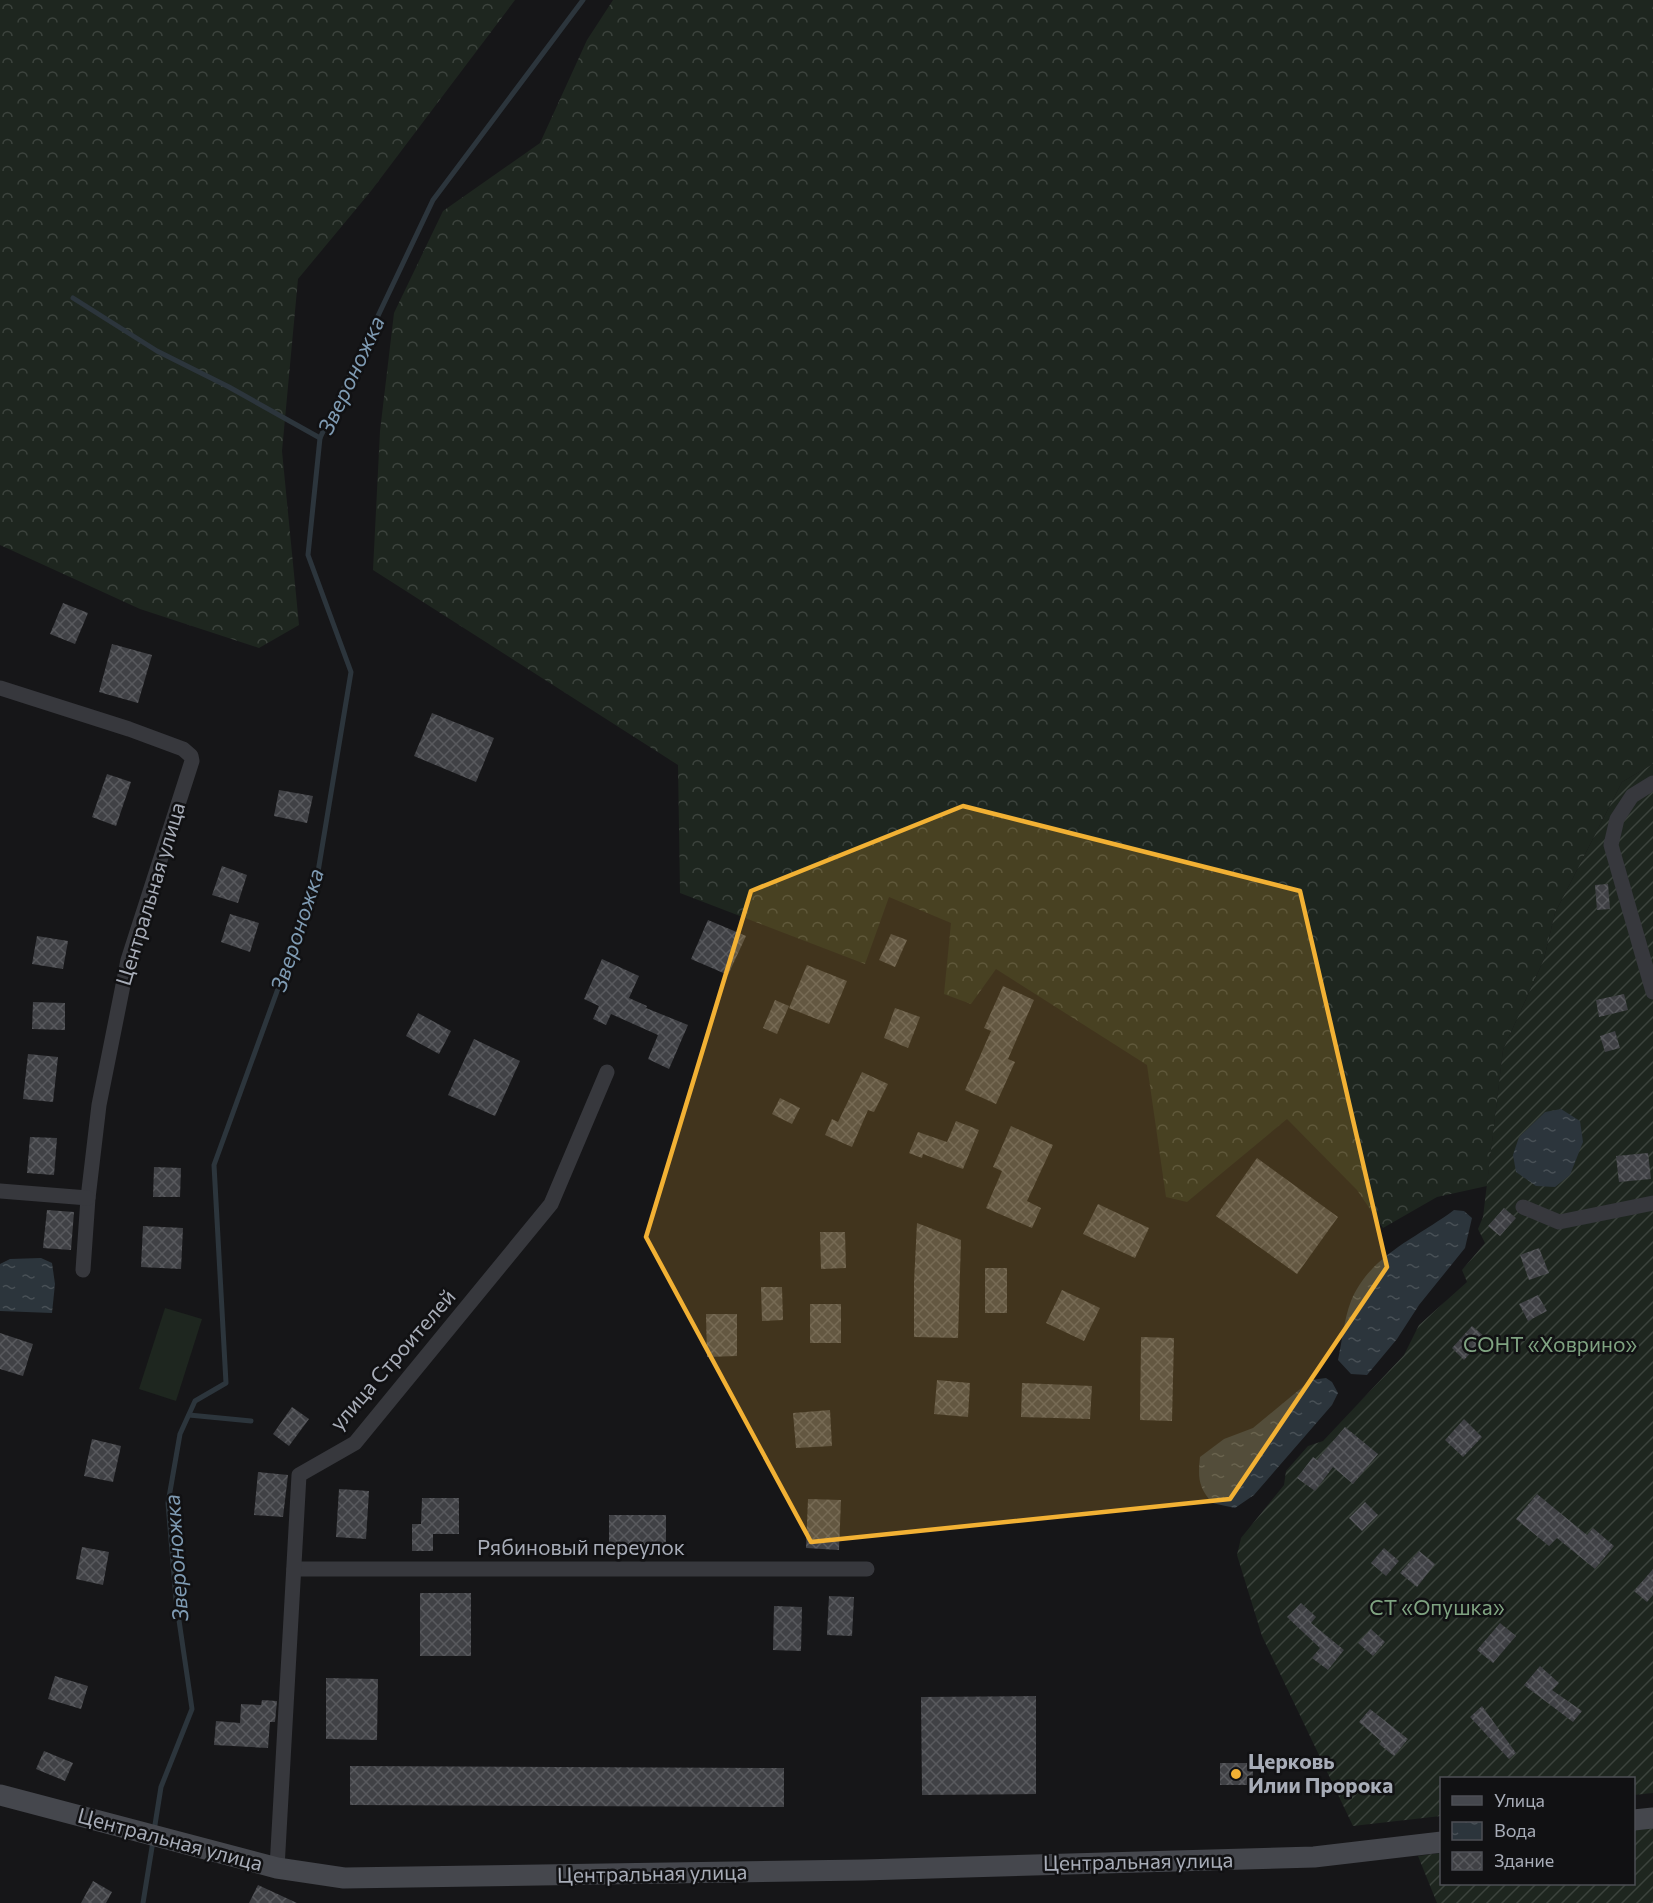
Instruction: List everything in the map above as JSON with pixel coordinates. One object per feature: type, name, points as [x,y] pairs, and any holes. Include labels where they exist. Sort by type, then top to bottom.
[{"type":"street","name":"Центральная улица","points":[[0,688],[129,729],[183,749],[188,752],[192,761],[128,960],[99,1105],[88,1198],[83,1270]]},
{"type":"street","points":[[1653,783],[1632,796],[1617,819],[1611,845],[1653,992]]},
{"type":"street","name":"улица Строителей","points":[[277,1868],[299,1475],[355,1443],[551,1204],[607,1072]]},
{"type":"street","points":[[0,1191],[88,1198]]},
{"type":"street","points":[[1523,1207],[1559,1222],[1653,1203]]},
{"type":"street","name":"Рябиновый переулок","points":[[294,1569],[867,1569]]},
{"type":"street","name":"Центральная улица","points":[[0,1795],[277,1868],[344,1878],[851,1870],[1314,1857],[1440,1842]]},
{"type":"street","points":[[1635,1820],[1653,1818]]},
{"type":"highlighted area","points":[[963,806],[1300,891],[1387,1267],[1230,1499],[811,1542],[646,1237],[751,891]]},
{"type":"green space","points":[[0,0],[515,0],[371,191],[298,279],[282,451],[299,625],[259,648],[140,609],[0,545]]},
{"type":"green space","points":[[613,0],[1653,0],[1653,764],[1622,782],[1555,913],[1544,959],[1503,1050],[1487,1186],[1437,1197],[1383,1228],[1357,1190],[1287,1119],[1187,1202],[1166,1197],[1147,1065],[996,969],[971,1004],[944,994],[951,923],[889,897],[865,964],[680,893],[678,765],[373,570],[380,431],[394,313],[443,211],[540,143],[587,40]]},
{"type":"green space","points":[[1653,764],[1653,1793],[1635,1795],[1635,1777],[1440,1777],[1440,1816],[1353,1826],[1262,1636],[1237,1555],[1241,1538],[1284,1485],[1286,1471],[1308,1446],[1323,1441],[1404,1355],[1419,1325],[1467,1282],[1462,1270],[1485,1243],[1478,1229],[1483,1217],[1503,1050],[1544,959],[1555,913],[1622,782]]},
{"type":"green space","points":[[165,1308],[202,1319],[176,1401],[139,1389]]},
{"type":"green space","points":[[1653,1828],[1653,1903],[1437,1903],[1418,1856],[1440,1853],[1440,1885],[1635,1885],[1635,1830]]},
{"type":"water","points":[[1561,1109],[1580,1121],[1583,1142],[1570,1175],[1555,1187],[1536,1186],[1516,1172],[1513,1155],[1519,1137],[1545,1112]]},
{"type":"water","points":[[1454,1210],[1464,1211],[1472,1218],[1465,1248],[1367,1375],[1351,1374],[1338,1360],[1349,1308],[1359,1285],[1382,1259]]},
{"type":"water","points":[[41,1258],[52,1263],[55,1284],[52,1313],[0,1311],[0,1264],[10,1259]]},
{"type":"water","points":[[1326,1378],[1332,1382],[1338,1393],[1332,1405],[1254,1495],[1235,1508],[1212,1503],[1200,1482],[1200,1457],[1224,1439],[1253,1428],[1311,1380]]},
{"type":"building","points":[[63,603],[88,613],[75,644],[50,634]]},
{"type":"building","points":[[112,644],[152,655],[138,703],[99,692]]},
{"type":"building","points":[[432,713],[494,738],[476,782],[414,756]]},
{"type":"building","points":[[107,774],[131,782],[116,826],[92,817]]},
{"type":"building","points":[[279,790],[313,796],[307,823],[274,816]]},
{"type":"building","points":[[222,866],[247,875],[238,903],[212,895]]},
{"type":"building","points":[[1608,884],[1610,909],[1597,910],[1595,885]]},
{"type":"building","points":[[230,914],[259,923],[250,952],[221,942]]},
{"type":"building","points":[[708,920],[746,936],[728,975],[691,959]]},
{"type":"building","points":[[891,934],[907,940],[895,967],[879,960]]},
{"type":"building","points":[[37,936],[68,941],[63,969],[32,964]]},
{"type":"building","points":[[602,959],[639,976],[629,998],[647,1006],[646,1008],[688,1025],[669,1069],[648,1059],[658,1035],[611,1014],[606,1025],[593,1019],[599,1006],[584,999]]},
{"type":"building","points":[[807,965],[847,981],[829,1024],[789,1008]]},
{"type":"building","points":[[1003,986],[1034,1000],[1008,1059],[1015,1062],[996,1104],[965,1090],[991,1031],[984,1028]]},
{"type":"building","points":[[1624,994],[1628,1010],[1599,1017],[1596,1000]]},
{"type":"building","points":[[775,1000],[789,1006],[777,1034],[763,1028]]},
{"type":"building","points":[[33,1002],[65,1003],[65,1030],[32,1029]]},
{"type":"building","points":[[895,1008],[920,1017],[908,1048],[884,1038]]},
{"type":"building","points":[[418,1013],[451,1031],[439,1054],[406,1036]]},
{"type":"building","points":[[1615,1031],[1620,1048],[1605,1052],[1600,1036]]},
{"type":"building","points":[[474,1039],[520,1061],[495,1116],[448,1095]]},
{"type":"building","points":[[28,1054],[58,1057],[53,1102],[23,1099]]},
{"type":"building","points":[[862,1072],[888,1084],[874,1112],[868,1110],[852,1147],[825,1135],[832,1119],[838,1122]]},
{"type":"building","points":[[780,1098],[800,1108],[792,1124],[772,1114]]},
{"type":"building","points":[[956,1121],[979,1130],[963,1169],[923,1154],[922,1158],[909,1153],[918,1132],[947,1142]]},
{"type":"building","points":[[1011,1126],[1053,1145],[1027,1201],[1041,1208],[1032,1228],[986,1208],[1002,1171],[993,1167]]},
{"type":"building","points":[[30,1137],[57,1138],[54,1175],[27,1173]]},
{"type":"building","points":[[1648,1153],[1651,1179],[1619,1182],[1616,1156]]},
{"type":"building","points":[[1257,1158],[1338,1217],[1297,1274],[1216,1216]]},
{"type":"building","points":[[154,1167],[181,1168],[180,1197],[153,1197]]},
{"type":"building","points":[[1098,1204],[1149,1228],[1135,1258],[1083,1234]]},
{"type":"building","points":[[1504,1208],[1516,1218],[1500,1236],[1488,1226]]},
{"type":"building","points":[[47,1210],[74,1212],[71,1250],[43,1248]]},
{"type":"building","points":[[917,1223],[961,1240],[958,1338],[914,1337]]},
{"type":"building","points":[[143,1226],[183,1228],[181,1269],[141,1267]]},
{"type":"building","points":[[820,1232],[845,1232],[846,1268],[821,1269]]},
{"type":"building","points":[[1539,1248],[1549,1273],[1529,1280],[1520,1255]]},
{"type":"building","points":[[985,1268],[1007,1268],[1007,1313],[985,1313]]},
{"type":"building","points":[[761,1287],[782,1287],[783,1320],[762,1321]]},
{"type":"building","points":[[1062,1290],[1100,1308],[1084,1341],[1046,1323]]},
{"type":"building","points":[[1538,1295],[1547,1311],[1528,1321],[1519,1304]]},
{"type":"building","points":[[810,1304],[841,1304],[841,1343],[810,1343]]},
{"type":"building","points":[[706,1314],[737,1314],[737,1356],[707,1357]]},
{"type":"building","points":[[1472,1326],[1485,1337],[1464,1360],[1452,1348]]},
{"type":"building","points":[[0,1333],[33,1344],[23,1376],[0,1369]]},
{"type":"building","points":[[1141,1337],[1174,1338],[1172,1421],[1140,1420]]},
{"type":"building","points":[[937,1380],[970,1383],[968,1417],[934,1414]]},
{"type":"building","points":[[1022,1383],[1092,1386],[1090,1419],[1021,1417]]},
{"type":"building","points":[[292,1407],[309,1419],[289,1446],[273,1434]]},
{"type":"building","points":[[830,1410],[832,1446],[796,1448],[793,1413]]},
{"type":"building","points":[[1464,1419],[1482,1437],[1463,1457],[1445,1440]]},
{"type":"building","points":[[1345,1427],[1378,1454],[1353,1484],[1333,1467],[1315,1491],[1297,1478],[1313,1457],[1317,1460]]},
{"type":"building","points":[[92,1439],[121,1446],[113,1482],[84,1476]]},
{"type":"building","points":[[258,1472],[288,1475],[283,1517],[254,1515]]},
{"type":"building","points":[[339,1489],[369,1491],[366,1539],[336,1537]]},
{"type":"building","points":[[1537,1494],[1587,1535],[1593,1528],[1614,1546],[1595,1569],[1557,1538],[1549,1546],[1516,1519]]},
{"type":"building","points":[[422,1498],[459,1498],[459,1534],[433,1534],[433,1551],[412,1551],[412,1524],[421,1524]]},
{"type":"building","points":[[808,1499],[841,1500],[839,1550],[806,1548]]},
{"type":"building","points":[[1365,1502],[1378,1515],[1362,1531],[1349,1518]]},
{"type":"building","points":[[609,1515],[666,1515],[666,1552],[609,1551]]},
{"type":"building","points":[[82,1547],[109,1552],[103,1585],[76,1579]]},
{"type":"building","points":[[1384,1548],[1399,1561],[1386,1576],[1371,1563]]},
{"type":"building","points":[[1419,1551],[1435,1564],[1417,1587],[1400,1573]]},
{"type":"building","points":[[1653,1569],[1653,1595],[1647,1602],[1634,1591]]},
{"type":"building","points":[[420,1593],[471,1593],[471,1656],[420,1656]]},
{"type":"building","points":[[829,1596],[854,1597],[852,1636],[827,1635]]},
{"type":"building","points":[[1301,1603],[1316,1617],[1311,1623],[1344,1650],[1328,1670],[1312,1658],[1320,1648],[1287,1617]]},
{"type":"building","points":[[774,1606],[802,1607],[801,1651],[773,1650]]},
{"type":"building","points":[[1500,1623],[1516,1636],[1493,1663],[1477,1650]]},
{"type":"building","points":[[1371,1629],[1385,1642],[1373,1656],[1358,1643]]},
{"type":"building","points":[[1540,1666],[1559,1683],[1552,1690],[1582,1711],[1573,1722],[1524,1685]]},
{"type":"building","points":[[55,1676],[88,1686],[81,1709],[48,1699]]},
{"type":"building","points":[[326,1678],[378,1679],[377,1740],[326,1739]]},
{"type":"building","points":[[1036,1696],[1036,1794],[922,1795],[921,1697]]},
{"type":"building","points":[[262,1700],[277,1701],[275,1722],[270,1722],[268,1748],[214,1745],[216,1721],[240,1723],[241,1704],[261,1705]]},
{"type":"building","points":[[1482,1706],[1516,1753],[1509,1759],[1470,1717]]},
{"type":"building","points":[[1370,1709],[1408,1739],[1394,1756],[1379,1744],[1381,1741],[1359,1722]]},
{"type":"building","points":[[44,1751],[73,1763],[65,1781],[36,1769]]},
{"type":"building","name":"Церковь Илии Пророка","points":[[1220,1763],[1253,1763],[1253,1785],[1220,1785]]},
{"type":"building","points":[[350,1766],[784,1768],[784,1807],[350,1805]]},
{"type":"building","points":[[93,1881],[112,1892],[106,1903],[81,1903]]},
{"type":"building","points":[[258,1885],[297,1903],[249,1903]]},
{"type":"waterway","name":"Звероножка","points":[[154,1831],[161,1787],[192,1709],[176,1600],[168,1503],[180,1434],[195,1401],[226,1383],[214,1165],[316,884],[351,672],[308,555],[320,438],[433,200],[583,0]]},
{"type":"waterway","points":[[73,298],[157,351],[229,387],[320,438]]},
{"type":"waterway","points":[[189,1415],[251,1421]]},
{"type":"waterway","name":"Звероножка","points":[[143,1903],[153,1841]]},
{"type":"place","name":"Церковь Илии Пророка","points":[[1236,1774]]},
{"type":"park label","name":"СОНТ «Ховрино»","points":[[1550,1345]]},
{"type":"park label","name":"СТ «Опушка»","points":[[1437,1608]]}]
